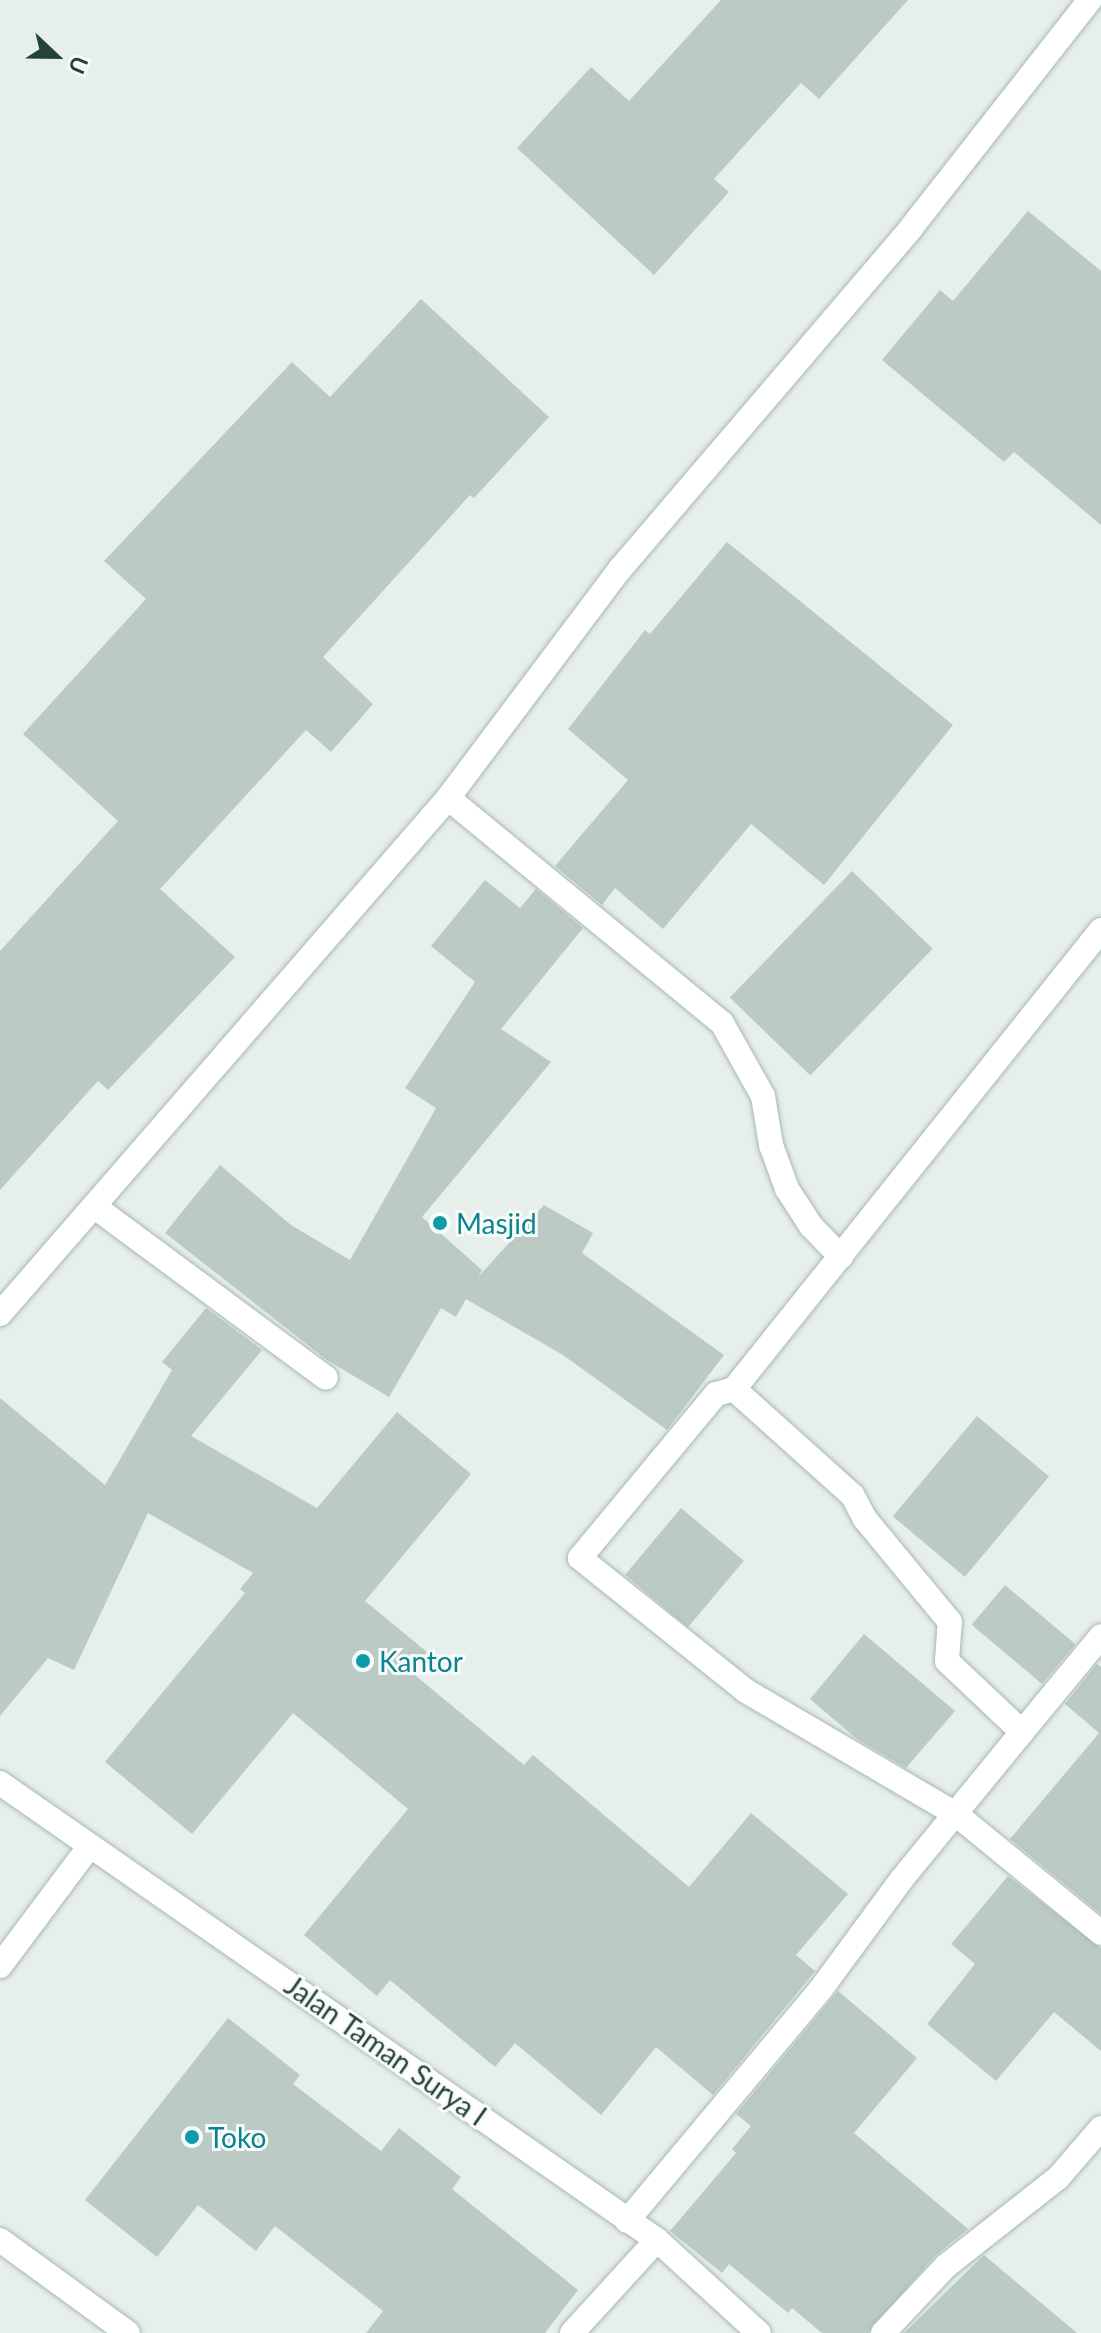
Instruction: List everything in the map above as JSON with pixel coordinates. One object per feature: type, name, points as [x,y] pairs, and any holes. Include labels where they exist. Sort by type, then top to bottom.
[{"type":"street","points":[[0,1314],[448,798],[621,568],[901,240],[1090,0]]},
{"type":"street","points":[[448,798],[722,1023],[763,1096],[771,1145],[787,1189],[811,1226],[841,1257]]},
{"type":"street","points":[[1101,930],[734,1389],[716,1394],[582,1552],[581,1563],[746,1691],[957,1815],[1101,1933]]},
{"type":"street","points":[[95,1207],[326,1378]]},
{"type":"street","points":[[734,1389],[852,1495],[865,1519],[950,1622],[947,1661],[1022,1732]]},
{"type":"street","points":[[627,2221],[1101,1636]]},
{"type":"street","name":"Jalan Taman Surya I","points":[[0,1783],[89,1847],[342,2017],[657,2240],[759,2333]]},
{"type":"street","points":[[0,1966],[89,1847]]},
{"type":"street","points":[[883,2333],[976,2239],[1058,2178],[1101,2128]]},
{"type":"street","points":[[0,2240],[128,2333]]},
{"type":"street","points":[[572,2333],[657,2240]]},
{"type":"building","points":[[721,0],[908,0],[819,99],[801,83],[714,179],[729,192],[654,275],[517,148],[591,67],[629,101]]},
{"type":"building","points":[[1028,211],[1101,271],[1101,525],[1014,452],[1004,462],[882,360],[940,290],[953,301]]},
{"type":"building","points":[[421,299],[549,417],[474,498],[470,495],[323,657],[373,704],[331,752],[306,730],[160,889],[235,957],[108,1090],[98,1081],[0,1190],[0,951],[118,821],[23,734],[146,599],[104,561],[292,362],[330,397]]},
{"type":"building","points":[[727,542],[953,725],[824,885],[751,824],[663,929],[615,888],[602,905],[555,866],[628,780],[568,729],[645,630],[650,634]]},
{"type":"building","points":[[852,871],[933,949],[810,1075],[730,998]]},
{"type":"building","points":[[485,880],[520,908],[536,889],[583,928],[501,1029],[551,1062],[422,1217],[482,1270],[478,1277],[544,1205],[593,1233],[582,1253],[724,1355],[667,1430],[563,1355],[466,1299],[456,1317],[441,1308],[389,1397],[327,1360],[165,1233],[220,1165],[291,1225],[350,1260],[436,1108],[405,1088],[475,982],[431,946]]},
{"type":"building","points":[[206,1308],[262,1350],[191,1436],[317,1508],[397,1412],[471,1474],[365,1601],[427,1652],[411,1672],[524,1765],[533,1755],[689,1887],[751,1813],[848,1894],[796,1955],[815,1971],[713,2095],[656,2047],[601,2115],[515,2043],[495,2067],[390,1980],[377,1996],[304,1935],[408,1809],[293,1713],[192,1834],[105,1762],[245,1593],[240,1589],[253,1573],[148,1513],[74,1670],[48,1658],[0,1716],[0,1398],[105,1485],[172,1370],[162,1362]]},
{"type":"building","points":[[977,1416],[1049,1476],[965,1577],[893,1516]]},
{"type":"building","points":[[681,1508],[744,1561],[688,1627],[625,1575]]},
{"type":"building","points":[[1005,1585],[1075,1644],[1042,1684],[972,1625]]},
{"type":"building","points":[[864,1634],[955,1711],[906,1768],[857,1739],[810,1699]]},
{"type":"building","points":[[1097,1664],[1101,1667],[1101,1914],[1010,1839],[1099,1733],[1065,1704]]},
{"type":"building","points":[[1008,1876],[1101,1948],[1101,2051],[1054,2012],[996,2081],[927,2024],[975,1964],[951,1944]]},
{"type":"building","points":[[838,1991],[917,2058],[854,2133],[968,2229],[935,2256],[868,2333],[822,2333],[792,2308],[788,2313],[729,2264],[722,2273],[670,2231],[736,2153],[732,2149],[751,2126],[736,2114]]},
{"type":"building","points":[[228,2018],[300,2075],[293,2084],[381,2151],[399,2128],[461,2177],[452,2189],[578,2290],[545,2333],[366,2333],[383,2311],[275,2226],[256,2251],[198,2205],[157,2257],[85,2200]]},
{"type":"building","points":[[984,2255],[1077,2333],[904,2333]]},
{"type":"place","name":"Masjid","points":[[440,1223]]},
{"type":"place","name":"Kantor","points":[[363,1661]]},
{"type":"place","name":"Toko","points":[[192,2137]]}]
